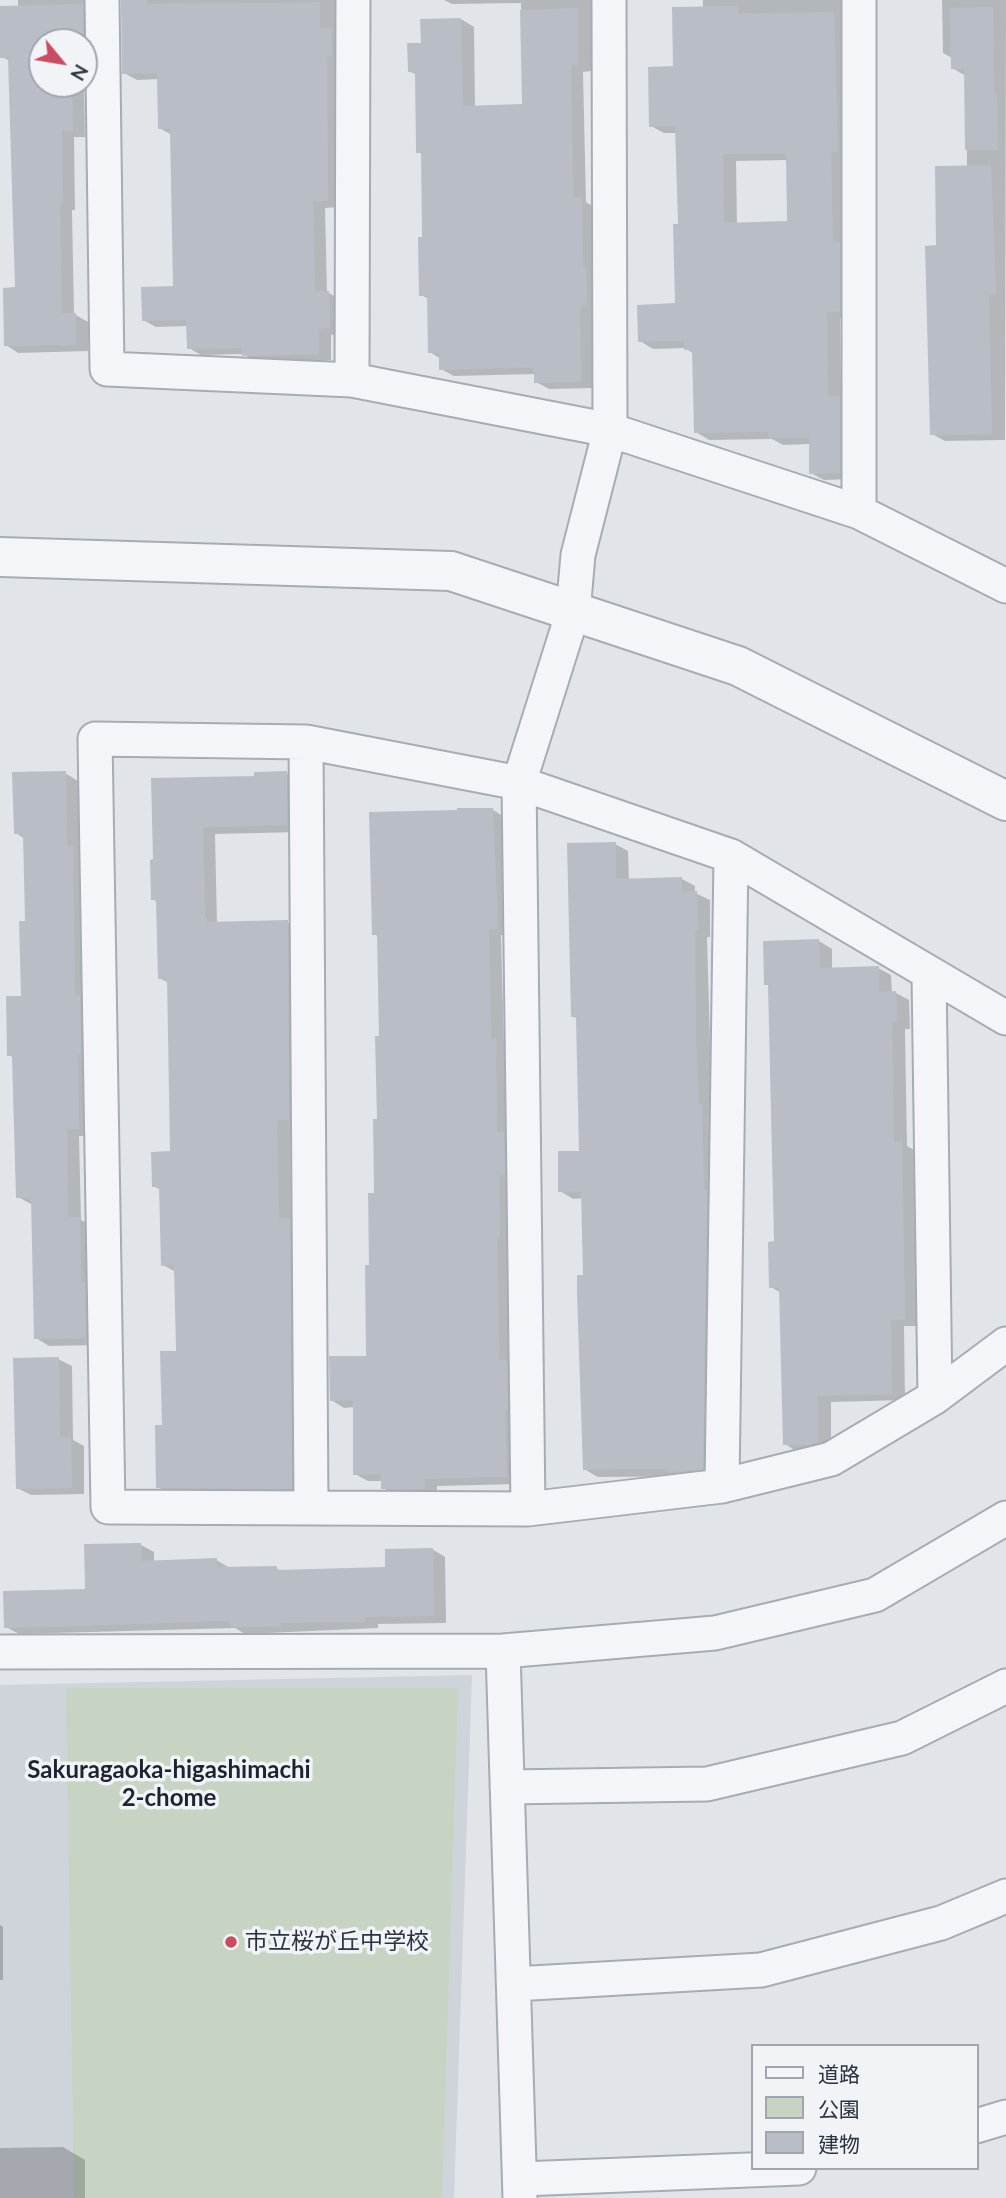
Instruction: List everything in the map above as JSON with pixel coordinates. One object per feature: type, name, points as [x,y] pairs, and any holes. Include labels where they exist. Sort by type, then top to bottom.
[{"type":"street","points":[[103,0],[107,369],[352,380],[610,430],[859,512],[1006,586]]},
{"type":"street","points":[[352,380],[353,0]]},
{"type":"street","points":[[528,1509],[519,783],[573,612],[578,555],[610,430],[609,0]]},
{"type":"street","points":[[859,0],[859,512]]},
{"type":"street","points":[[0,556],[451,571],[738,667],[1006,801]]},
{"type":"street","points":[[1006,1018],[731,856],[519,783],[306,742],[95,739],[108,1507],[528,1509],[722,1486],[831,1459],[935,1397],[1006,1344]]},
{"type":"street","points":[[306,742],[311,1508]]},
{"type":"street","points":[[722,1486],[731,856]]},
{"type":"street","points":[[929,972],[935,1397]]},
{"type":"street","points":[[0,1653],[503,1651],[715,1633],[875,1595],[1006,1518]]},
{"type":"street","points":[[503,1651],[520,2188],[771,2170]]},
{"type":"street","points":[[507,1787],[707,1784],[902,1738],[1006,1686]]},
{"type":"street","points":[[514,1984],[761,1970],[941,1923],[1006,1896]]},
{"type":"shaded area","name":"市立桜が丘中学校","points":[[472,1675],[454,2198],[0,2198],[0,1685]]},
{"type":"green space","name":"市立桜が丘中学校","points":[[66,1688],[458,1688],[442,2198],[74,2198]]},
{"type":"building","points":[[121,0],[147,0],[147,4],[320,2],[320,28],[331,28],[332,56],[327,56],[328,201],[313,201],[315,291],[329,291],[330,328],[319,329],[319,354],[242,356],[242,348],[187,349],[186,320],[142,321],[141,287],[173,286],[170,129],[158,129],[157,73],[122,74]]},
{"type":"building","points":[[83,4],[83,28],[28,28],[28,98],[72,98],[73,131],[62,131],[63,204],[60,204],[62,313],[76,313],[76,345],[4,346],[3,288],[15,287],[8,58],[0,58],[0,6]]},
{"type":"building","points":[[738,6],[738,14],[834,12],[838,152],[831,152],[833,242],[840,242],[840,311],[827,312],[828,396],[840,396],[840,473],[809,474],[809,438],[768,438],[768,432],[694,433],[692,349],[684,350],[684,341],[638,342],[637,305],[675,303],[673,224],[678,224],[675,126],[649,127],[648,67],[673,66],[672,7]],"holes":[[[786,153],[787,221],[724,223],[723,154]]]},
{"type":"building","points":[[993,7],[998,150],[965,150],[964,69],[951,69],[950,8]]},
{"type":"building","points":[[578,8],[578,65],[571,65],[573,197],[582,197],[583,267],[586,267],[587,305],[580,306],[581,382],[534,383],[534,367],[439,370],[439,353],[428,353],[427,296],[419,296],[418,237],[422,237],[421,153],[416,153],[415,72],[408,72],[407,43],[421,43],[420,19],[461,18],[463,106],[522,104],[520,10]]},
{"type":"building","points":[[991,165],[996,295],[989,295],[992,434],[930,435],[925,246],[936,245],[935,166]]},
{"type":"building","points":[[66,771],[67,846],[73,846],[75,995],[80,995],[81,1055],[78,1055],[79,1129],[67,1129],[68,1217],[80,1217],[81,1282],[85,1282],[86,1338],[34,1339],[31,1198],[16,1198],[12,1056],[7,1056],[6,996],[21,996],[19,921],[25,921],[23,834],[14,834],[12,772]]},
{"type":"building","points":[[287,771],[287,825],[203,827],[207,922],[288,920],[289,1120],[277,1120],[279,1218],[290,1218],[292,1489],[156,1488],[155,1425],[162,1425],[160,1351],[176,1351],[174,1265],[161,1266],[159,1187],[152,1187],[151,1152],[170,1151],[167,978],[158,979],[156,900],[151,900],[151,778],[254,776],[254,772]]},
{"type":"building","points":[[493,808],[498,929],[489,929],[491,1039],[496,1038],[497,1132],[504,1132],[505,1175],[499,1175],[500,1237],[497,1237],[499,1360],[507,1360],[507,1477],[425,1479],[425,1489],[381,1489],[381,1474],[353,1475],[353,1400],[330,1401],[329,1356],[366,1356],[365,1265],[369,1265],[368,1193],[374,1193],[373,1119],[377,1119],[375,1036],[379,1036],[377,935],[372,935],[369,812]]},
{"type":"building","points":[[616,842],[616,879],[682,877],[682,892],[697,891],[696,1039],[699,1104],[702,1104],[704,1189],[707,1189],[703,1469],[667,1472],[667,1469],[583,1470],[577,1294],[577,1275],[583,1275],[581,1191],[558,1192],[558,1151],[579,1151],[576,1017],[571,1017],[567,843]]},
{"type":"building","points":[[819,939],[820,968],[879,966],[879,992],[896,991],[897,1022],[892,1022],[894,1141],[902,1141],[905,1319],[891,1320],[892,1394],[818,1396],[818,1442],[808,1445],[783,1445],[779,1288],[769,1288],[768,1242],[774,1241],[768,985],[764,985],[763,941]]},
{"type":"building","points":[[59,1357],[60,1437],[71,1437],[72,1488],[16,1489],[13,1358]]},
{"type":"building","points":[[141,1543],[141,1561],[217,1558],[217,1567],[277,1566],[277,1570],[385,1567],[385,1549],[433,1548],[434,1616],[365,1617],[365,1622],[281,1623],[281,1626],[230,1627],[230,1621],[4,1628],[3,1591],[85,1589],[84,1544]]},
{"type":"place","name":"市立桜が丘中学校","points":[[231,1942]]},
{"type":"district","name":"Sakuragaoka-higashimachi 2-chome","points":[[169,1784]]}]
